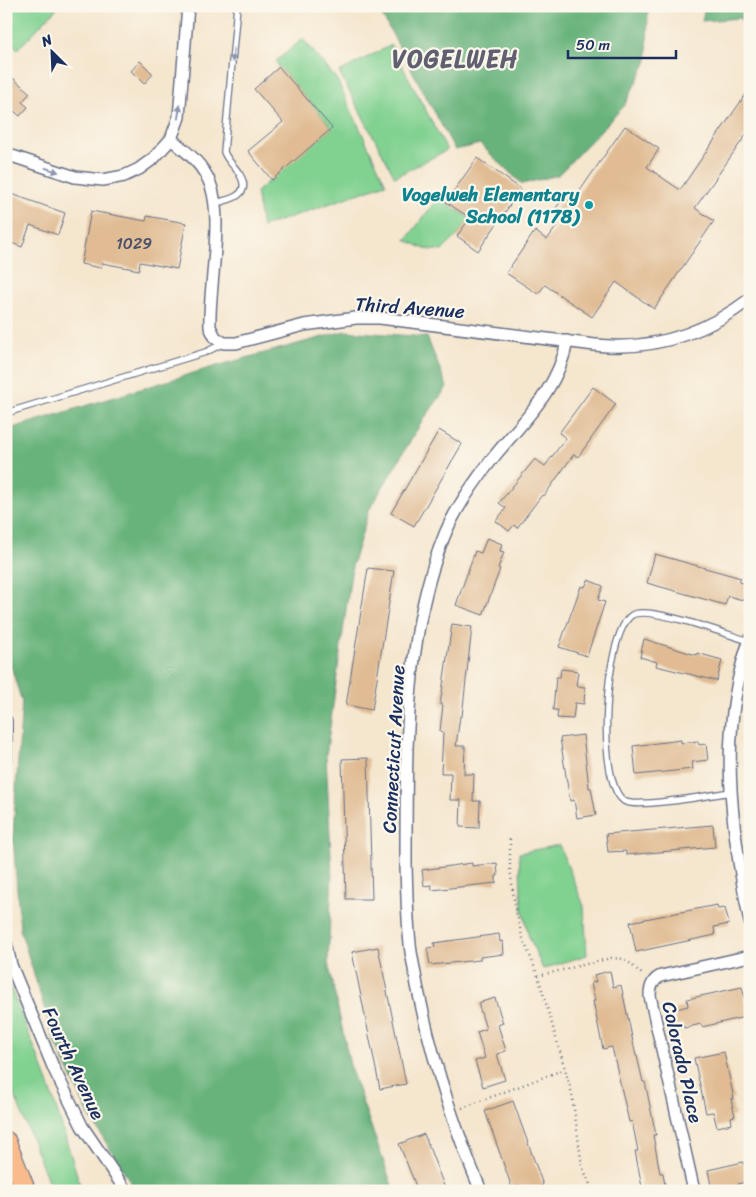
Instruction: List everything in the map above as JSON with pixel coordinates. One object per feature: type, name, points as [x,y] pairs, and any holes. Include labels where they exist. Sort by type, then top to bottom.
[{"type":"main road","points":[[6,1141],[26,1191]]},
{"type":"street","points":[[6,154],[76,177],[103,180],[124,176],[139,169],[154,158],[171,139],[179,117],[188,6]]},
{"type":"street","points":[[171,139],[195,160],[207,176],[215,196],[216,217],[210,327],[215,337],[224,343]]},
{"type":"street","name":"Third Avenue","points":[[224,343],[236,344],[304,325],[356,318],[380,318],[615,348],[663,342],[701,328],[731,312],[750,299]]},
{"type":"street","name":"Connecticut Avenue","points":[[481,1191],[438,1068],[411,951],[407,915],[406,782],[409,717],[419,627],[426,591],[443,538],[469,491],[546,394],[564,358],[567,341]]},
{"type":"street","points":[[749,640],[743,658],[734,708],[730,756],[731,792],[740,866],[750,922]]},
{"type":"street","points":[[6,721],[6,757]]},
{"type":"street","name":"Fourth Avenue","points":[[6,943],[11,965],[54,1069],[82,1126],[126,1191]]},
{"type":"street","name":"Colorado Place","points":[[694,1191],[650,989],[653,982],[661,976],[750,956]]},
{"type":"lane","points":[[216,203],[234,199],[242,192],[244,184],[240,174],[227,160],[224,152],[237,6]]},
{"type":"lane","points":[[6,413],[206,352],[224,343]]},
{"type":"lane","points":[[731,792],[640,804],[624,801],[618,795],[610,764],[607,739],[606,717],[610,673],[618,636],[625,622],[638,612],[650,612],[749,640]]},
{"type":"path","points":[[510,839],[510,868],[515,907],[522,936],[538,976],[572,1094],[582,1166],[593,1191]]},
{"type":"path","points":[[538,976],[611,958],[625,959],[653,982]]},
{"type":"path","points":[[452,1112],[565,1069]]},
{"type":"green space","points":[[6,6],[59,6],[18,49],[6,38]]},
{"type":"green space","points":[[374,6],[648,6],[647,61],[624,106],[558,175],[522,184],[480,144],[455,150],[383,17]]},
{"type":"green space","points":[[705,6],[750,6],[750,32],[740,18],[702,21]]},
{"type":"green space","points":[[303,39],[337,80],[386,184],[262,227],[256,192],[332,128],[279,67],[276,61]]},
{"type":"green space","points":[[391,45],[447,150],[395,177],[339,72]]},
{"type":"green space","points":[[438,198],[470,218],[457,236],[442,251],[425,249],[406,240]]},
{"type":"green space","points":[[345,331],[427,337],[447,387],[421,423],[369,510],[352,566],[326,756],[332,875],[328,962],[351,1070],[394,1191],[136,1191],[89,1115],[54,1039],[20,929],[13,836],[22,702],[6,650],[6,430],[213,367]]},
{"type":"green space","points":[[559,845],[584,906],[587,955],[543,969],[529,937],[522,907],[519,853]]},
{"type":"green space","points":[[6,976],[48,1082],[82,1191],[52,1191],[6,1073]]},
{"type":"building","points":[[140,61],[153,74],[144,84],[131,71]]},
{"type":"building","points":[[279,67],[332,128],[272,180],[248,151],[283,122],[254,89]]},
{"type":"building","points":[[6,72],[30,93],[22,102],[28,107],[20,116],[14,111],[6,121]]},
{"type":"building","name":"Vogelweh Elementary School (1178)","points":[[750,88],[750,129],[695,208],[714,221],[654,309],[616,282],[592,317],[545,285],[538,294],[506,273],[535,231],[547,240],[563,217],[554,211],[564,197],[572,202],[625,126],[659,149],[647,167],[680,190]]},
{"type":"building","points":[[477,158],[521,189],[478,251],[457,236],[470,218],[446,202]]},
{"type":"building","points":[[6,192],[65,213],[58,235],[30,225],[22,247],[6,241]]},
{"type":"building","points":[[91,211],[146,221],[147,216],[186,223],[177,269],[140,262],[139,270],[102,263],[101,268],[81,264]]},
{"type":"building","points":[[593,387],[616,404],[578,457],[574,454],[544,496],[542,495],[517,528],[514,525],[509,531],[496,521],[506,508],[499,503],[535,459],[545,466],[566,438],[559,433]]},
{"type":"building","points":[[439,430],[462,444],[414,526],[391,513]]},
{"type":"building","points":[[487,538],[502,544],[500,551],[504,552],[498,568],[500,569],[483,615],[456,605],[475,551],[481,553]]},
{"type":"building","points":[[655,554],[741,578],[739,582],[747,584],[743,600],[728,596],[725,605],[647,583]]},
{"type":"building","points":[[368,568],[394,571],[372,710],[346,705]]},
{"type":"building","points":[[588,580],[603,586],[598,600],[605,602],[587,656],[559,647],[581,586],[585,587]]},
{"type":"building","points":[[452,624],[472,627],[462,716],[460,716],[456,746],[465,746],[464,774],[474,774],[473,801],[480,801],[479,828],[460,827],[461,800],[450,800],[451,773],[441,773],[443,732],[440,731],[443,705],[440,705]]},
{"type":"building","points":[[644,639],[696,655],[697,653],[722,660],[717,681],[656,666],[657,662],[640,657]]},
{"type":"building","points":[[561,669],[578,671],[576,686],[585,687],[584,704],[575,703],[573,719],[557,718],[558,710],[553,710],[556,677],[560,677]]},
{"type":"building","points":[[583,735],[589,788],[591,788],[596,815],[577,818],[574,800],[570,801],[560,738]]},
{"type":"building","points":[[681,740],[681,743],[698,741],[699,745],[706,744],[708,760],[692,762],[693,769],[636,775],[633,746]]},
{"type":"building","points":[[368,758],[372,899],[346,899],[342,759]]},
{"type":"building","points":[[713,825],[715,847],[626,855],[626,851],[608,852],[606,834]]},
{"type":"building","points":[[472,863],[472,866],[497,863],[498,876],[496,876],[496,883],[432,890],[431,885],[424,886],[422,870]]},
{"type":"building","points":[[717,905],[718,909],[725,908],[729,924],[714,927],[715,935],[636,952],[630,922]]},
{"type":"building","points":[[499,934],[500,942],[503,941],[504,954],[480,957],[480,960],[430,965],[427,948],[435,947],[434,943]]},
{"type":"building","points":[[378,947],[406,1084],[380,1089],[352,952]]},
{"type":"building","points":[[610,971],[613,987],[621,985],[636,1056],[643,1082],[645,1082],[656,1135],[653,1135],[660,1173],[663,1173],[666,1191],[647,1191],[646,1186],[642,1187],[635,1151],[638,1151],[632,1121],[629,1122],[612,1047],[603,1049],[591,983],[596,982],[594,975]]},
{"type":"building","points":[[742,987],[749,1016],[702,1027],[701,1024],[684,1028],[683,1024],[676,1025],[673,1010],[688,1006],[687,999]]},
{"type":"building","points":[[495,998],[503,1023],[498,1025],[506,1051],[497,1054],[505,1080],[483,1087],[475,1061],[485,1058],[477,1032],[486,1029],[478,1003]]},
{"type":"building","points":[[724,1052],[734,1099],[731,1099],[735,1116],[731,1117],[732,1124],[717,1127],[713,1112],[706,1113],[694,1058]]},
{"type":"building","points":[[513,1101],[543,1185],[539,1187],[541,1191],[523,1191],[521,1185],[512,1188],[485,1111]]},
{"type":"building","points":[[424,1134],[446,1191],[418,1191],[399,1144]]},
{"type":"building","points":[[743,1162],[743,1164],[750,1162],[750,1181],[738,1184],[738,1186],[712,1191],[708,1170]]},
{"type":"place","name":"Vogelweh Elementary School (1178)","points":[[589,205]]},
{"type":"district","name":"VOGELWEH","points":[[455,59]]}]
